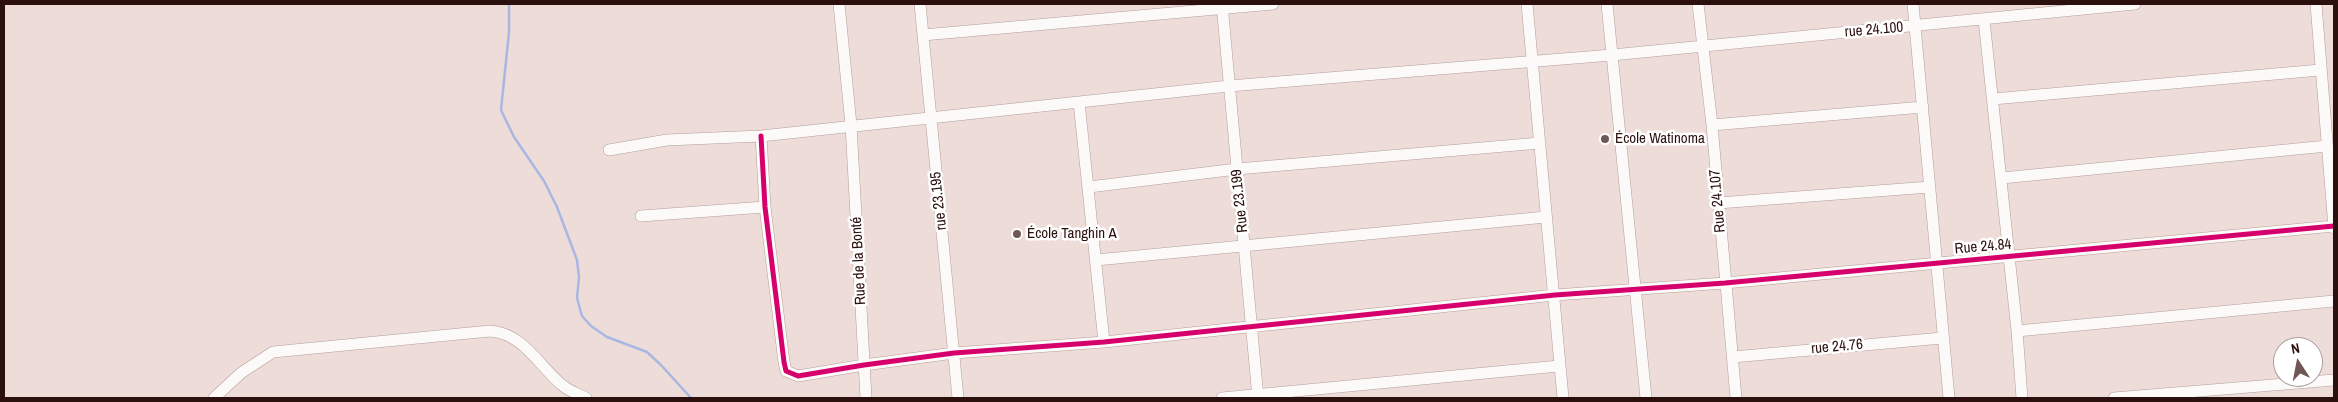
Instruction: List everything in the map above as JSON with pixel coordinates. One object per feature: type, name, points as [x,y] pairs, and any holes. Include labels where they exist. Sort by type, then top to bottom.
[{"type":"street","name":"Rue de la Bonté","points":[[840,4],[851,125],[866,398]]},
{"type":"street","name":"rue 23.195","points":[[920,4],[958,398]]},
{"type":"street","points":[[923,35],[1222,6],[1273,4]]},
{"type":"street","points":[[1527,4],[1563,398]]},
{"type":"street","points":[[1607,4],[1646,398]]},
{"type":"street","name":"Rue 24.107","points":[[1698,4],[1712,125],[1736,398]]},
{"type":"street","points":[[1913,4],[1948,398]]},
{"type":"street","name":"rue 24.100","points":[[608,150],[667,140],[761,136],[1228,86],[1612,55],[1702,45],[1916,27],[2136,4]]},
{"type":"street","points":[[2316,4],[2334,227]]},
{"type":"street","name":"Rue 23.199","points":[[1222,6],[1228,86],[1245,246],[1257,397]]},
{"type":"street","points":[[1984,20],[2002,178],[2022,398]]},
{"type":"street","points":[[1993,99],[2320,70]]},
{"type":"street","points":[[1079,102],[1104,342]]},
{"type":"street","points":[[1712,125],[1923,106]]},
{"type":"street","points":[[641,216],[765,207],[761,136]]},
{"type":"street","points":[[1089,187],[1236,169],[1540,143]]},
{"type":"street","points":[[2002,178],[2327,146]]},
{"type":"street","points":[[1718,203],[1930,187]]},
{"type":"street","name":"Rue 24.84","points":[[765,207],[786,372],[798,376],[864,364],[954,353],[1104,342],[1555,295],[1725,283],[2334,227]]},
{"type":"street","points":[[1096,260],[1546,217]]},
{"type":"street","points":[[2017,331],[2334,301]]},
{"type":"street","points":[[214,398],[241,374],[273,352],[490,331],[501,332],[511,336],[560,384],[586,398]]},
{"type":"street","name":"rue 24.76","points":[[1733,357],[1942,338]]},
{"type":"street","points":[[1222,398],[1257,397],[1559,366]]},
{"type":"street","points":[[2114,398],[2334,380]]},
{"type":"waterway","points":[[509,4],[509,32],[501,110],[514,137],[544,181],[557,207],[577,260],[579,277],[577,298],[582,316],[591,326],[607,337],[647,352],[691,398]]},
{"type":"cycle path","points":[[761,136],[765,207],[784,362],[786,371],[798,376],[954,353],[1104,342],[1555,295],[1725,283],[2334,226]]},
{"type":"place","name":"École Watinoma","points":[[1605,139]]},
{"type":"place","name":"École Tanghin A","points":[[1017,234]]}]
